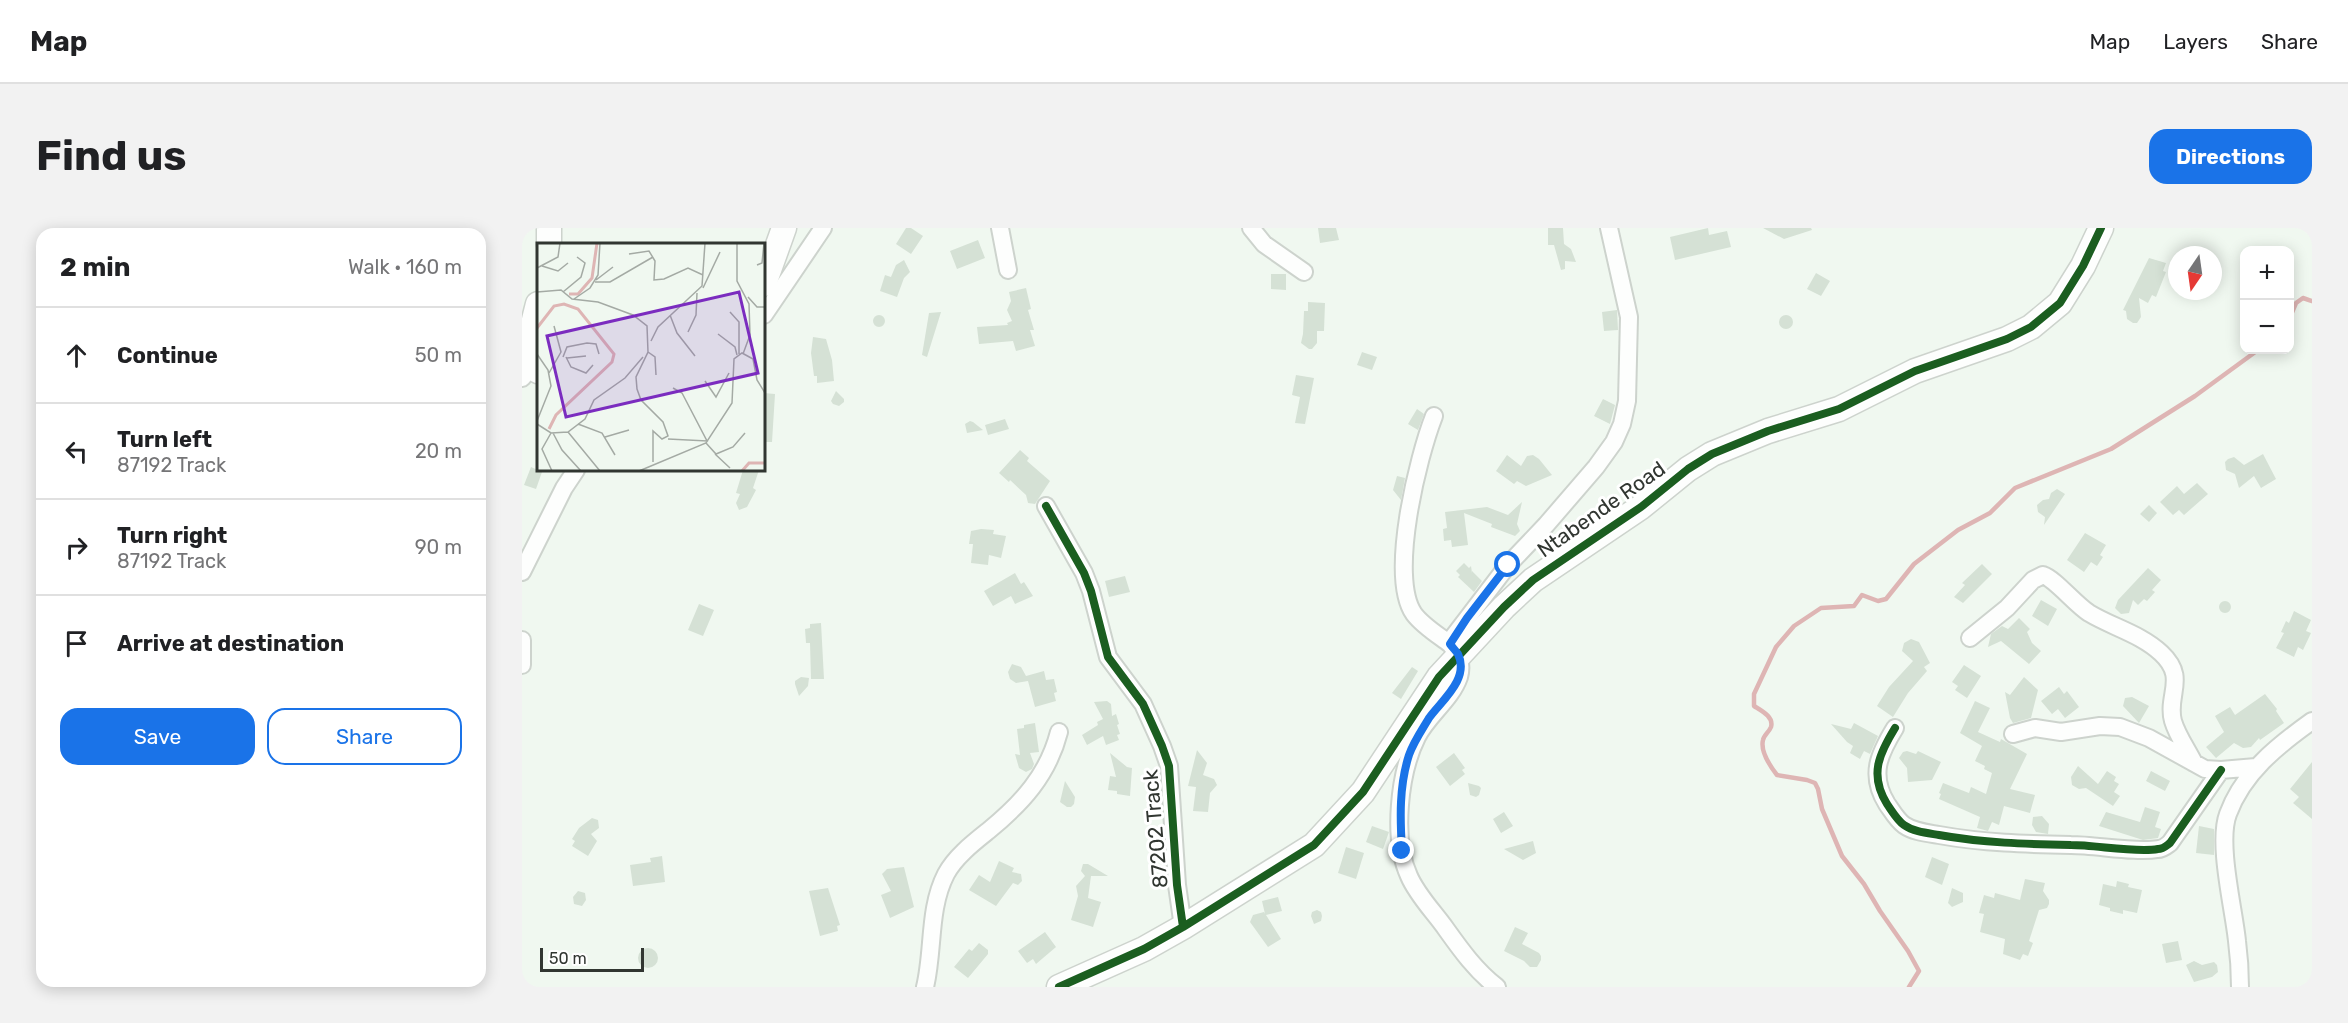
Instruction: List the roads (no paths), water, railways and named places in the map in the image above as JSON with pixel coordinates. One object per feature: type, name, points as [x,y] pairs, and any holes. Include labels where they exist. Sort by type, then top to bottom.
[{"type":"street","points":[[765,281],[784,228]]},
{"type":"street","points":[[765,314],[823,228]]},
{"type":"street","points":[[1000,228],[1008,270]]},
{"type":"street","points":[[1251,228],[1264,244],[1304,272]]},
{"type":"street","points":[[1454,649],[1467,618],[1508,565],[1596,467],[1614,442],[1622,424],[1627,401],[1629,317],[1609,228]]},
{"type":"street","name":"Ntabende Road","points":[[1059,987],[1144,949],[1314,845],[1363,792],[1440,677],[1454,649],[1533,580],[1641,507],[1688,469],[1712,454],[1768,431],[1839,409],[1915,371],[2007,339],[2031,327],[2060,303],[2078,276],[2101,228]]},
{"type":"street","points":[[531,371],[531,341],[537,309]]},
{"type":"street","points":[[1434,416],[1418,463],[1407,526],[1404,584],[1407,599],[1414,614],[1454,649],[1460,666],[1458,680],[1450,694],[1418,735],[1409,755],[1402,789],[1400,817],[1402,851],[1409,876],[1461,951],[1485,978],[1497,987]]},
{"type":"street","points":[[522,572],[564,488],[575,471]]},
{"type":"street","name":"87202 Track","points":[[1047,506],[1092,591],[1108,657],[1138,696],[1156,729],[1168,766],[1177,885],[1183,927]]},
{"type":"street","points":[[1970,638],[2007,608],[2033,580],[2043,575],[2050,578],[2079,607],[2143,640],[2168,661],[2176,680],[2173,720],[2194,763]]},
{"type":"street","points":[[522,640],[522,665]]},
{"type":"street","points":[[2240,987],[2237,942],[2226,863],[2225,828],[2231,808],[2256,767],[2282,742],[2312,721]]},
{"type":"street","points":[[2013,734],[2035,728],[2061,732],[2100,726],[2120,727],[2149,738],[2205,769],[2256,767]]},
{"type":"street","points":[[1895,728],[1881,754],[1877,766],[1877,779],[1879,788],[1896,816],[1902,824],[1919,832],[1975,841],[2013,845],[2090,845],[2158,849],[2170,843],[2221,770]]},
{"type":"street","points":[[925,987],[936,896],[947,872],[972,843],[1016,807],[1028,794],[1049,761],[1059,732]]},
{"type":"waterway","points":[[2294,308],[2303,298],[2312,301]]},
{"type":"waterway","points":[[1909,987],[1919,971],[1864,884],[1842,856],[1822,809],[1815,783],[1777,775],[1764,754],[1763,740],[1770,729],[1771,720],[1754,706],[1754,694],[1776,647],[1794,626],[1821,608],[1854,606],[1862,595],[1878,601],[1886,599],[1914,564],[1958,530],[1990,513],[2015,488],[2111,449],[2195,396],[2253,354]]}]
